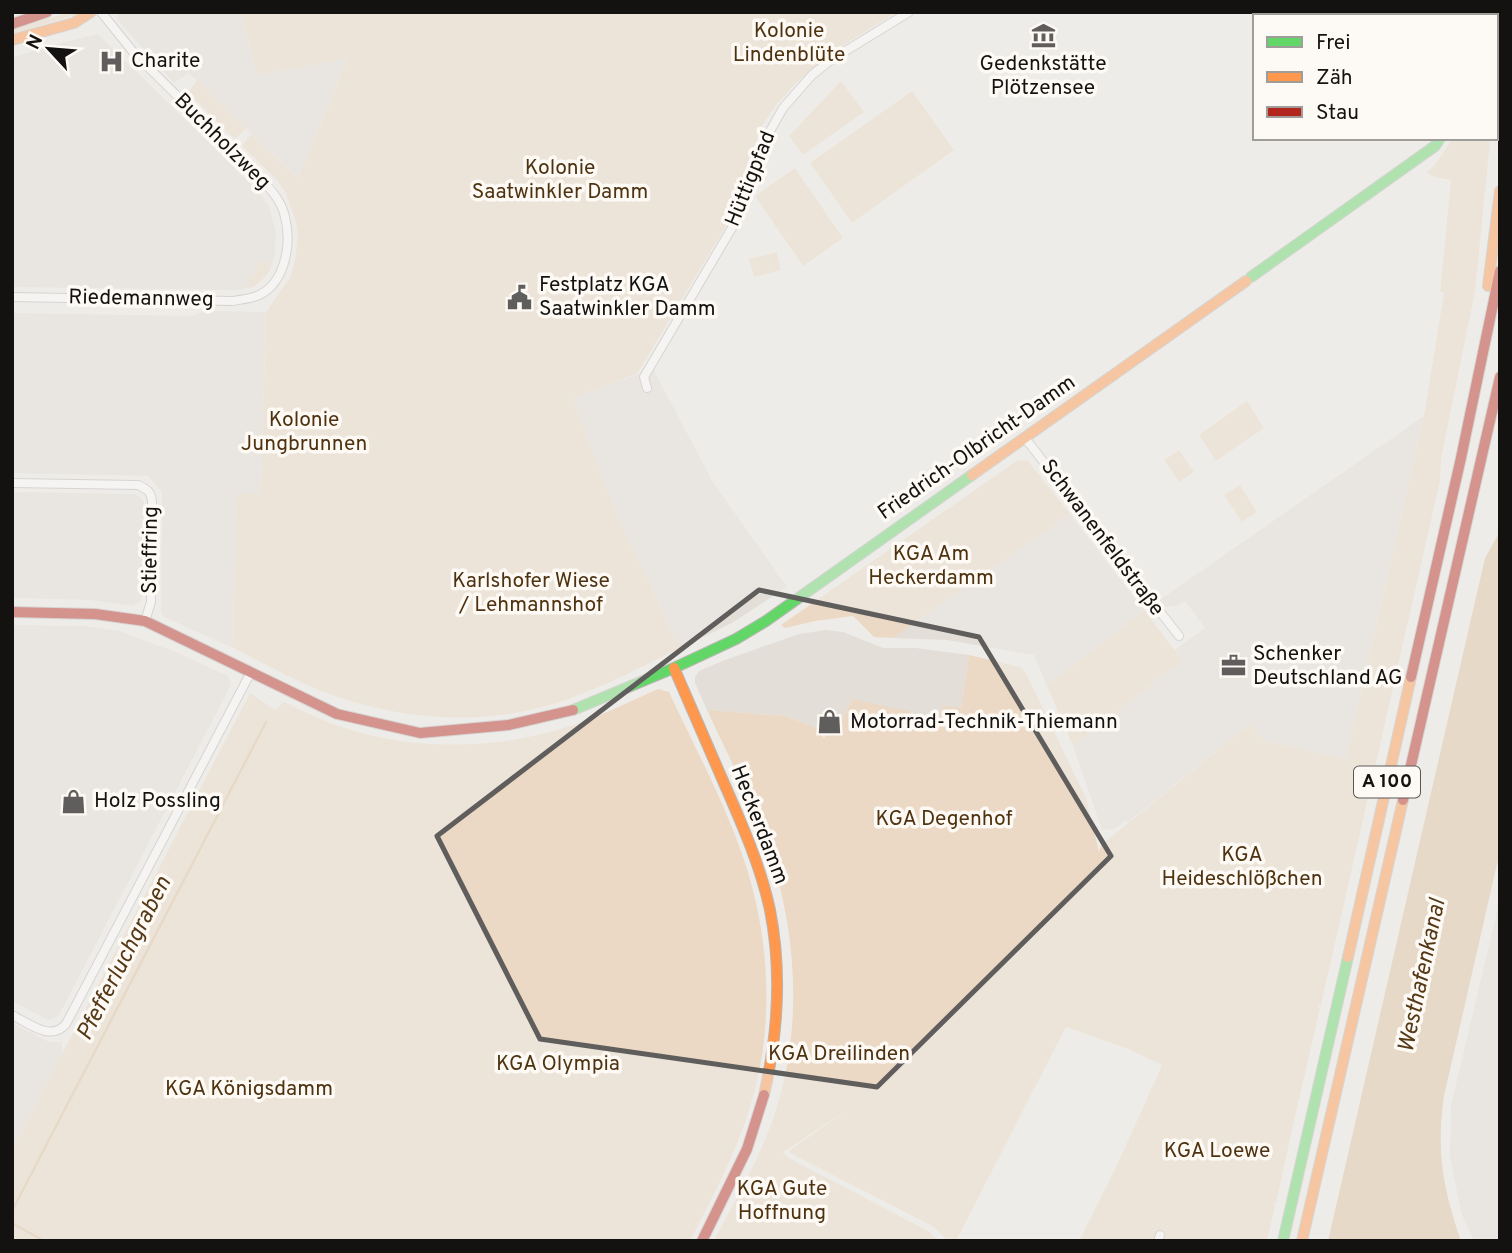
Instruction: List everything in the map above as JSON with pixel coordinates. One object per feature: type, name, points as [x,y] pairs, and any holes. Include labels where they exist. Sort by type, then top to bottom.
[{"type":"main road","points":[[12,24],[47,12]]},
{"type":"main road","points":[[12,40],[74,23],[91,12]]},
{"type":"main road","name":"Friedrich-Olbricht-Damm","points":[[12,612],[92,613],[145,621],[337,714],[420,733],[509,725],[594,703],[736,639],[766,621],[1422,156],[1439,140]]},
{"type":"main road","points":[[1490,323],[1486,303],[1500,191]]},
{"type":"main road","name":"A 100","points":[[1283,1241],[1458,471],[1500,271]]},
{"type":"main road","name":"A 100","points":[[1302,1241],[1500,377]]},
{"type":"main road","name":"Heckerdamm","points":[[674,668],[751,846],[762,880],[771,924],[777,981],[773,1047],[762,1105],[744,1155],[702,1241]]},
{"type":"street","name":"Buchholzweg","points":[[101,12],[134,53],[277,198],[285,216],[288,241],[279,274],[268,289]]},
{"type":"street","name":"Hüttigpfad","points":[[647,388],[643,377],[736,221],[760,149],[783,108],[812,75],[831,60],[909,12]]},
{"type":"street","name":"Riedemannweg","points":[[12,297],[232,301],[255,297],[268,289]]},
{"type":"street","name":"Schwanenfeldstraße","points":[[1025,438],[1178,636]]},
{"type":"street","name":"Stieffring","points":[[12,483],[138,485],[152,495],[151,602],[145,621]]},
{"type":"street","points":[[12,1014],[50,1033],[61,1030],[66,1024],[251,672]]},
{"type":"highlighted area","points":[[759,590],[979,637],[1111,856],[877,1087],[540,1039],[437,836]]},
{"type":"shaded area","points":[[119,12],[241,12],[257,75],[348,57],[298,179],[189,73],[174,83],[117,19]]},
{"type":"shaded area","points":[[98,34],[259,192],[269,206],[276,233],[274,259],[269,272],[254,287],[238,290],[12,287],[12,58]]},
{"type":"shaded area","points":[[206,311],[266,312],[261,494],[236,494],[233,648],[164,617],[161,613],[162,492],[148,476],[12,473],[12,313],[191,316]]},
{"type":"shaded area","points":[[653,369],[713,482],[787,587],[732,623],[687,645],[676,641],[615,510],[571,398]]},
{"type":"shaded area","points":[[1424,416],[1346,759],[1264,741],[1250,724],[1128,822],[1126,820],[1115,829],[1102,830],[1073,746],[1182,660],[1175,650],[1205,628],[1185,601],[1177,606],[1164,607],[1158,601]]},
{"type":"shaded area","points":[[12,492],[134,494],[140,497],[144,502],[140,602],[133,606],[92,600],[12,598]]},
{"type":"shaded area","points":[[1070,514],[1144,610],[1047,686],[1034,655],[947,640],[893,638]]},
{"type":"shaded area","points":[[12,625],[84,626],[119,631],[176,652],[228,676],[231,685],[58,1017],[48,1020],[12,1001]]},
{"type":"shaded area","points":[[826,630],[843,632],[883,648],[916,648],[969,655],[961,708],[933,729],[923,731],[852,699],[835,735],[785,716],[707,710],[695,683],[699,671],[799,634]]},
{"type":"shaded area","points":[[1500,899],[1500,1241],[1474,1241],[1461,1213],[1450,1156],[1451,1105]]},
{"type":"shaded area","points":[[12,1023],[49,1042],[62,1042],[62,1056],[12,1150]]},
{"type":"green space","points":[[69,12],[83,13],[12,34],[12,30]]},
{"type":"green space","points":[[241,12],[897,12],[829,54],[776,105],[762,126],[731,218],[637,374],[572,398],[615,510],[676,641],[687,645],[608,683],[560,702],[500,715],[469,717],[408,714],[348,700],[319,690],[233,648],[236,493],[261,494],[266,312],[290,277],[298,235],[285,192],[277,180],[242,146],[251,134],[298,179],[348,58],[257,75]]},
{"type":"green space","points":[[1500,18],[1500,137],[1498,137]]},
{"type":"green space","points":[[197,80],[246,129],[235,139],[188,93]]},
{"type":"green space","points":[[841,81],[864,112],[803,155],[789,136]]},
{"type":"green space","points":[[912,91],[954,150],[852,223],[810,163]]},
{"type":"green space","points":[[1452,140],[1490,142],[1475,292],[1441,459],[1440,481],[1321,1005],[1318,1007],[1320,1008],[1297,1100],[1276,1203],[1273,1205],[1275,1206],[1267,1241],[1079,1241],[1162,1065],[1128,1049],[1066,1027],[956,1241],[948,1241],[934,1227],[790,1153],[790,1150],[846,1111],[783,1152],[787,1157],[930,1232],[939,1241],[714,1241],[754,1164],[774,1116],[789,1052],[793,986],[787,920],[771,856],[750,800],[707,710],[785,716],[817,728],[824,738],[827,733],[835,735],[852,699],[909,711],[923,731],[933,729],[943,706],[961,708],[969,655],[1020,667],[1025,671],[1086,798],[1099,852],[1101,845],[1250,724],[1264,741],[1346,759],[1424,416],[1444,293],[1440,292],[1451,180],[1434,177],[1426,172],[1434,166]]},
{"type":"green space","points":[[795,168],[843,238],[803,266],[755,196]]},
{"type":"green space","points":[[777,252],[781,270],[754,277],[749,259]]},
{"type":"green space","points":[[272,259],[269,272],[262,280],[250,288],[246,285],[251,276],[254,276],[257,260],[270,265]]},
{"type":"green space","points":[[1247,401],[1264,428],[1216,461],[1199,435]]},
{"type":"green space","points":[[1179,450],[1194,472],[1179,482],[1164,460]]},
{"type":"green space","name":"KGA Am Heckerdamm","points":[[1018,460],[1028,461],[1070,514],[893,638],[874,637],[853,616],[785,628],[781,625]]},
{"type":"green space","points":[[1240,485],[1257,512],[1242,522],[1224,495]]},
{"type":"green space","points":[[1144,610],[1182,660],[1073,746],[1047,686]]},
{"type":"green space","points":[[658,689],[669,692],[718,794],[743,857],[759,917],[766,980],[764,1043],[751,1104],[732,1157],[690,1241],[12,1241],[12,1150],[250,693],[275,710],[284,702],[327,722],[364,734],[429,744],[462,744],[495,742],[559,729],[599,716]]},
{"type":"water","name":"Westhafenkanal","points":[[1500,531],[1500,851],[1444,1096],[1442,1116],[1443,1170],[1461,1241],[1328,1241],[1485,558]]},
{"type":"waterway","name":"Pfefferluchgraben","points":[[12,1211],[266,722]]},
{"type":"waterway","name":"Pfefferluchgraben","points":[[12,1223],[44,1241]]},
{"type":"traffic: fast","points":[[1251,277],[1435,146],[1439,140]]},
{"type":"traffic: fast","points":[[573,710],[736,639],[766,621],[972,475]]},
{"type":"traffic: fast","points":[[1283,1241],[1348,957]]},
{"type":"traffic: slow","points":[[12,40],[74,23],[91,12]]},
{"type":"traffic: slow","points":[[1488,286],[1500,191]]},
{"type":"traffic: slow","points":[[972,475],[1246,281]]},
{"type":"traffic: slow","points":[[674,668],[746,834],[770,910],[776,956],[777,1002],[773,1049],[764,1095]]},
{"type":"traffic: slow","points":[[1348,957],[1411,677]]},
{"type":"traffic: slow","points":[[1302,1241],[1403,800]]},
{"type":"traffic: jam","points":[[12,24],[47,12]]},
{"type":"traffic: jam","points":[[1411,677],[1500,271]]},
{"type":"traffic: jam","points":[[1403,800],[1500,377]]},
{"type":"traffic: jam","points":[[12,612],[95,614],[145,621],[337,714],[420,733],[509,725],[573,710]]},
{"type":"traffic: jam","points":[[702,1241],[747,1149],[764,1095]]},
{"type":"place","name":"Gedenkstätte Plötzensee","points":[[1043,35]]},
{"type":"place","name":"Charite","points":[[111,61]]},
{"type":"place","name":"Festplatz KGA Saatwinkler Damm","points":[[519,297]]},
{"type":"place","name":"Schenker Deutschland AG","points":[[1233,666]]},
{"type":"place","name":"Motorrad-Technik-Thiemann","points":[[830,722]]},
{"type":"place","name":"Holz Possling","points":[[74,801]]},
{"type":"park label","name":"Kolonie Lindenblüte","points":[[789,43]]},
{"type":"park label","name":"Kolonie Saatwinkler Damm","points":[[560,180]]},
{"type":"park label","name":"Kolonie Jungbrunnen","points":[[304,432]]},
{"type":"park label","name":"Karlshofer Wiese / Lehmannshof","points":[[531,593]]},
{"type":"park label","name":"KGA Degenhof","points":[[944,819]]},
{"type":"park label","name":"KGA Heideschlößchen","points":[[1242,867]]},
{"type":"park label","name":"KGA Dreilinden","points":[[839,1054]]},
{"type":"park label","name":"KGA Olympia","points":[[558,1064]]},
{"type":"park label","name":"KGA Königsdamm","points":[[249,1089]]},
{"type":"park label","name":"KGA Loewe","points":[[1217,1151]]},
{"type":"park label","name":"KGA Gute Hoffnung","points":[[782,1201]]}]
